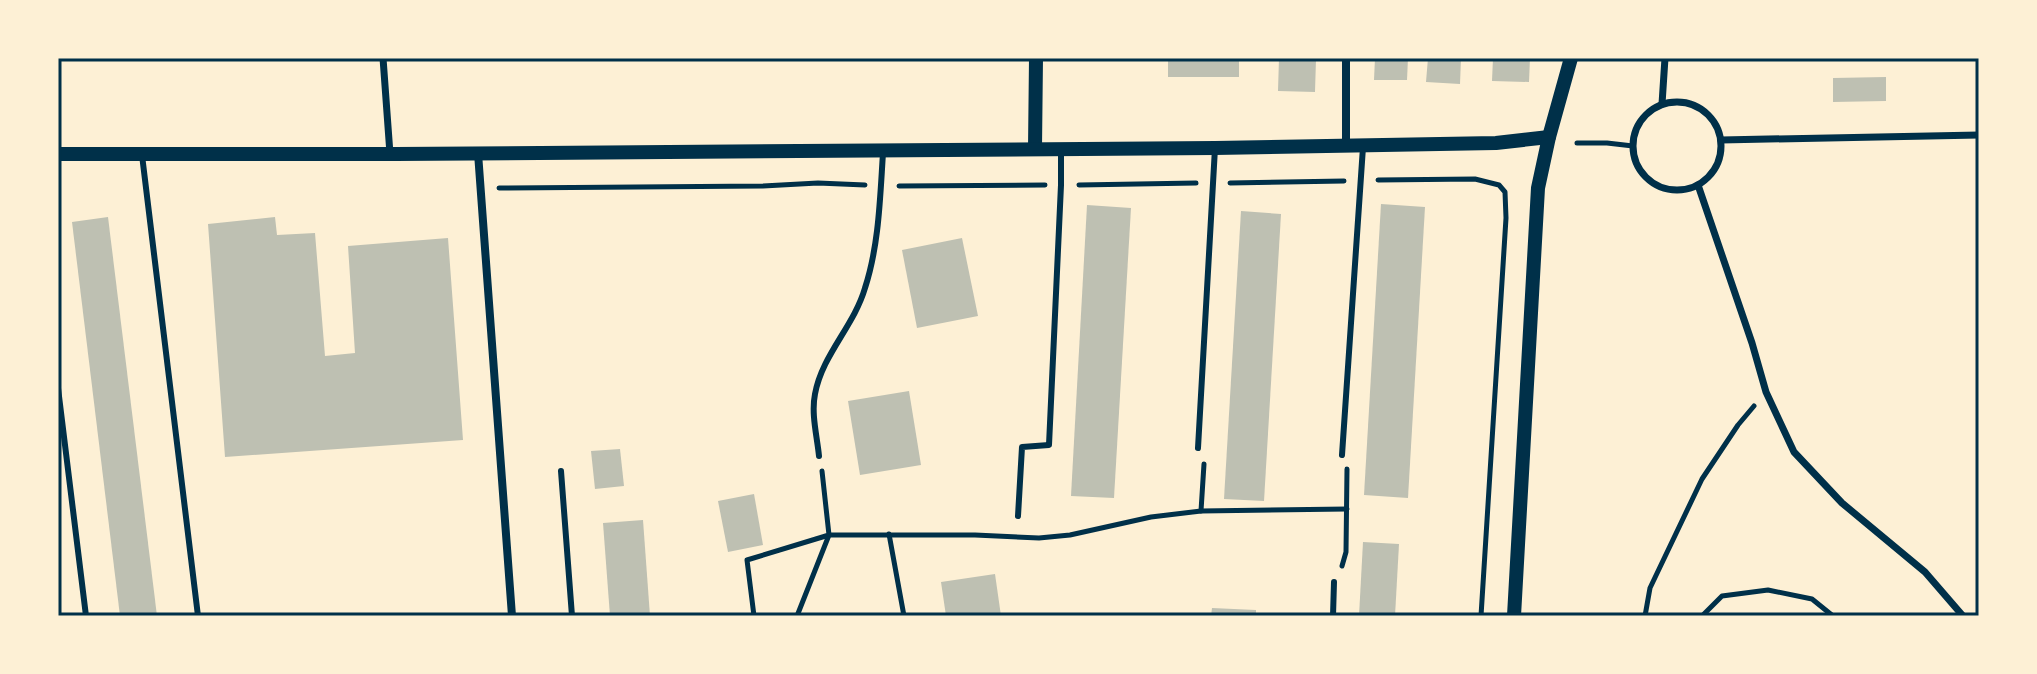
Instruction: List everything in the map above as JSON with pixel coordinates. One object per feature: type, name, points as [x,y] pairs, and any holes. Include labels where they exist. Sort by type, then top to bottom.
[{"type":"street","points":[[383,58],[390,154]]},
{"type":"street","points":[[1035,148],[1036,58]]},
{"type":"street","points":[[1346,58],[1346,145]]},
{"type":"street","points":[[1514,616],[1538,188],[1571,58]]},
{"type":"street","points":[[1662,104],[1665,58]]},
{"type":"street","points":[[1677,101],[1693,104],[1707,112],[1716,125],[1721,140],[1720,158],[1711,174],[1698,185],[1683,190],[1668,190],[1642,174],[1635,161],[1634,133],[1640,120],[1662,104],[1677,101]]},
{"type":"street","points":[[1721,140],[1979,135]]},
{"type":"street","points":[[58,154],[1215,148],[1496,143],[1549,137]]},
{"type":"street","points":[[478,153],[512,616]]},
{"type":"street","points":[[1698,185],[1766,392],[1794,452],[1842,503],[1925,572],[1963,616]]},
{"type":"lane","points":[[1342,455],[1363,146]]},
{"type":"lane","points":[[1018,516],[1022,447],[1049,445],[1061,148]]},
{"type":"lane","points":[[1198,448],[1215,148]]},
{"type":"lane","points":[[819,456],[814,420],[815,395],[823,369],[850,323],[865,289],[876,240],[883,150]]},
{"type":"lane","points":[[142,155],[198,616]]},
{"type":"lane","points":[[58,388],[86,616]]},
{"type":"lane","points":[[561,471],[572,616]]},
{"type":"lane","points":[[1333,616],[1334,582]]},
{"type":"path","points":[[1577,143],[1633,146]]},
{"type":"path","points":[[495,188],[1475,179],[1499,185],[1505,192],[1506,218],[1481,616]]},
{"type":"path","points":[[1645,616],[1650,588],[1702,479],[1738,425],[1766,392]]},
{"type":"path","points":[[1198,448],[1204,462],[1201,511]]},
{"type":"path","points":[[1334,582],[1346,552],[1347,462],[1342,455]]},
{"type":"path","points":[[797,616],[829,535],[819,456]]},
{"type":"path","points":[[754,616],[747,560],[829,535],[1039,538],[1201,511],[1347,509]]},
{"type":"path","points":[[889,534],[904,616]]},
{"type":"path","points":[[1702,616],[1722,596],[1768,590],[1812,599],[1833,616]]},
{"type":"building","points":[[1168,58],[1239,58],[1239,77],[1168,77]]},
{"type":"building","points":[[1279,58],[1316,59],[1315,92],[1278,91]]},
{"type":"building","points":[[1375,58],[1408,58],[1407,80],[1374,80]]},
{"type":"building","points":[[1428,58],[1461,58],[1460,84],[1426,82]]},
{"type":"building","points":[[1493,58],[1530,58],[1529,82],[1492,81]]},
{"type":"building","points":[[1886,77],[1886,101],[1833,102],[1833,78]]},
{"type":"building","points":[[1381,204],[1425,207],[1408,498],[1364,495]]},
{"type":"building","points":[[1087,205],[1131,208],[1114,498],[1071,496]]},
{"type":"building","points":[[1241,211],[1281,214],[1264,501],[1224,499]]},
{"type":"building","points":[[108,217],[157,616],[120,616],[72,222]]},
{"type":"building","points":[[275,217],[277,235],[315,233],[325,356],[355,353],[348,246],[448,238],[463,440],[225,457],[208,224]]},
{"type":"building","points":[[962,238],[978,316],[917,328],[902,250]]},
{"type":"building","points":[[909,391],[921,465],[860,475],[848,401]]},
{"type":"building","points":[[620,449],[624,486],[595,489],[591,451]]},
{"type":"building","points":[[754,494],[763,545],[728,552],[718,501]]},
{"type":"building","points":[[643,520],[650,616],[610,616],[603,523]]},
{"type":"building","points":[[1363,542],[1399,544],[1395,616],[1359,616]]},
{"type":"building","points":[[995,574],[1001,616],[946,616],[941,582]]},
{"type":"building","points":[[1212,608],[1256,610],[1256,616],[1211,616]]}]
